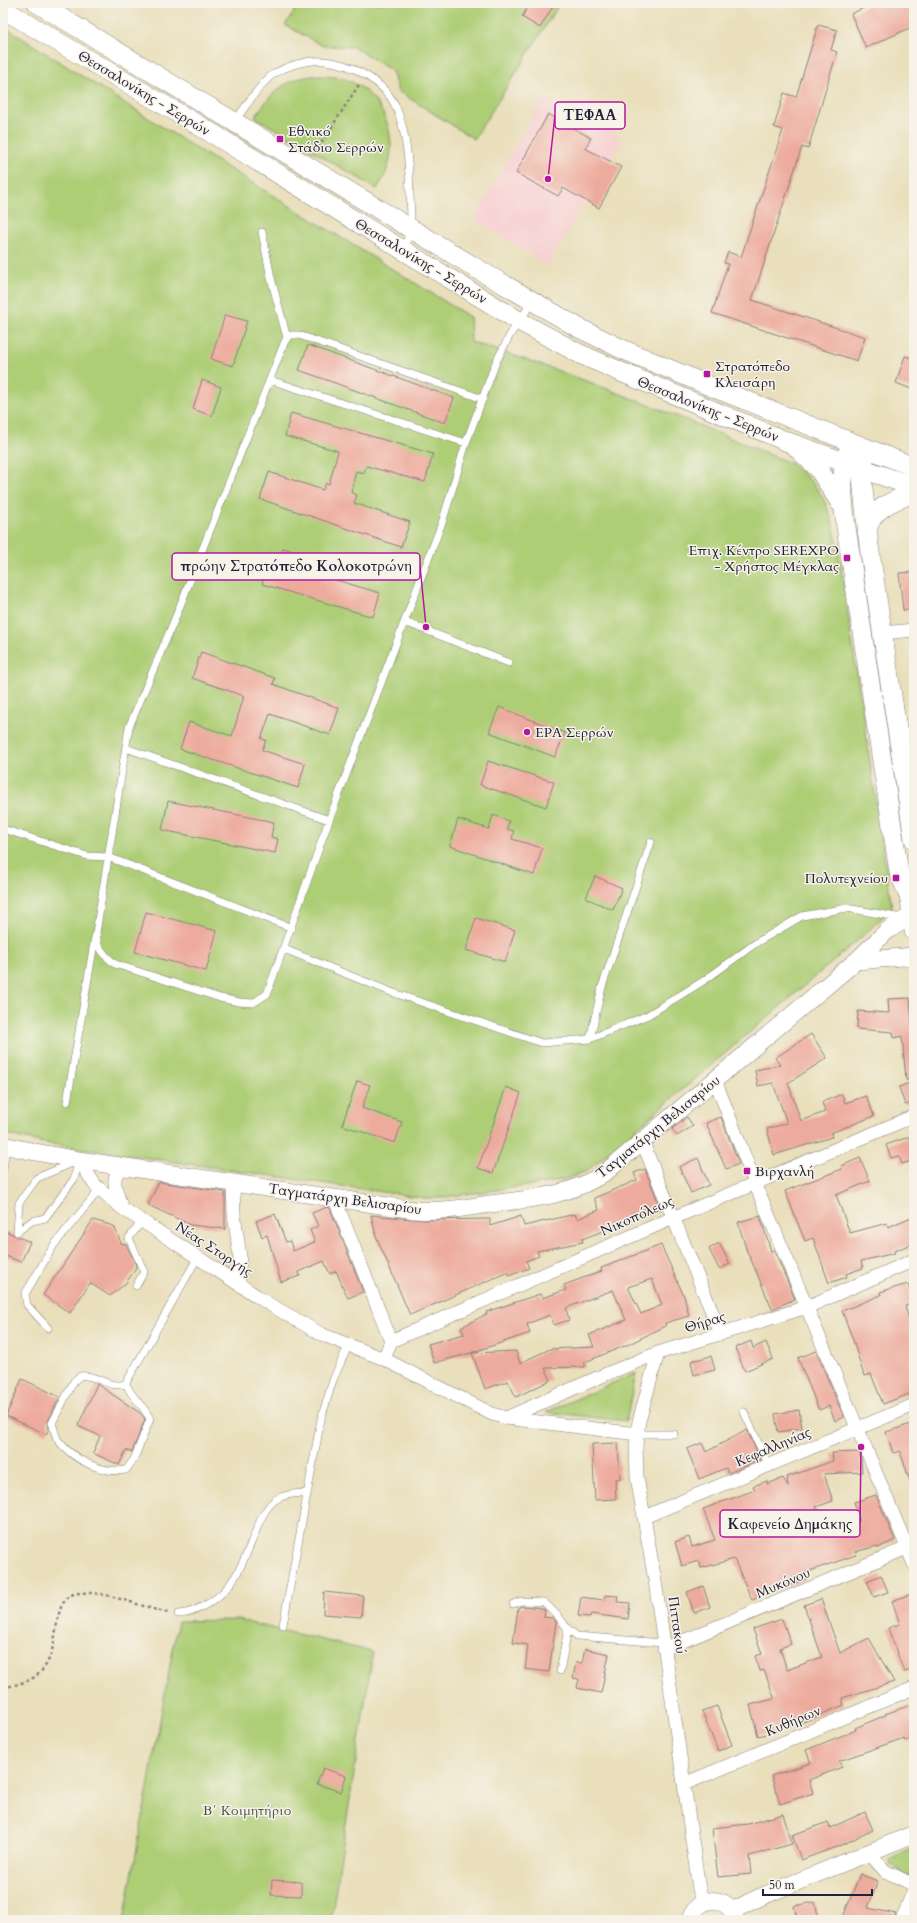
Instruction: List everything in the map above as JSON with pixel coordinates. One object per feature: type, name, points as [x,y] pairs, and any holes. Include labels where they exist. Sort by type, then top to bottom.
[{"type":"main road","name":"Θεσσαλονίκης - Σερρών","points":[[37,3],[532,302],[622,349],[914,467]]},
{"type":"main road","name":"Θεσσαλονίκης - Σερρών","points":[[3,9],[519,321],[592,360],[788,442],[914,487]]},
{"type":"main road","points":[[788,442],[804,454],[818,468],[834,491],[844,510]]},
{"type":"main road","points":[[859,446],[853,466],[841,488],[899,872],[911,910]]},
{"type":"main road","points":[[853,466],[867,533],[882,633],[906,736],[914,839]]},
{"type":"main road","points":[[867,533],[871,519],[876,512],[914,493]]},
{"type":"street","points":[[882,633],[914,630]]},
{"type":"street","name":"Ταγματάρχη Βελισαρίου","points":[[5,1145],[79,1160],[334,1197],[402,1209],[435,1211],[550,1196],[592,1181],[642,1141],[856,961],[911,910]]},
{"type":"street","points":[[856,961],[914,956]]},
{"type":"street","points":[[715,1080],[755,1183],[858,1429],[911,1547],[914,1564]]},
{"type":"street","name":"Νικοπόλεως","points":[[391,1342],[673,1218],[914,1116]]},
{"type":"street","points":[[642,1141],[721,1334]]},
{"type":"street","name":"Νέας Στοργής","points":[[79,1160],[89,1177],[100,1189],[122,1208],[303,1324],[348,1346],[384,1359],[481,1410],[506,1418],[637,1434]]},
{"type":"street","points":[[122,1208],[114,1181],[117,1174],[123,1168],[134,1168]]},
{"type":"street","points":[[233,1182],[234,1214],[240,1257],[238,1283]]},
{"type":"street","points":[[334,1197],[391,1342],[384,1359]]},
{"type":"street","name":"Θήρας","points":[[506,1418],[598,1377],[658,1353],[807,1307],[914,1260]]},
{"type":"street","name":"Πιττακού","points":[[658,1353],[644,1399],[637,1434],[637,1477],[699,1889],[704,1902]]},
{"type":"street","name":"Κεφαλληνίας","points":[[644,1517],[858,1429],[914,1404]]},
{"type":"street","name":"Μυκόνου","points":[[663,1646],[911,1547]]},
{"type":"street","name":"Κυθήρων","points":[[684,1784],[914,1688]]},
{"type":"street","points":[[691,1920],[693,1912],[704,1902],[716,1900],[722,1902],[734,1915],[758,1898],[914,1834]]},
{"type":"street","points":[[869,1853],[885,1871],[914,1885]]},
{"type":"street","points":[[902,1920],[914,1890]]},
{"type":"lane","points":[[234,122],[265,82],[284,69],[304,63],[323,60],[346,66],[364,76],[387,94],[395,106],[400,119],[407,163],[410,228],[404,251]]},
{"type":"lane","points":[[67,1102],[129,726],[287,338],[271,278],[262,232]]},
{"type":"lane","points":[[96,933],[98,946],[116,964],[220,998],[239,1002],[253,1003],[261,1000],[267,994],[292,928],[329,820],[443,520],[466,443],[496,362],[519,321],[532,302]]},
{"type":"lane","points":[[287,338],[290,336],[299,335],[483,399]]},
{"type":"lane","points":[[270,380],[466,443]]},
{"type":"lane","points":[[405,622],[509,663]]},
{"type":"lane","points":[[126,748],[329,820]]},
{"type":"lane","points":[[3,828],[87,856],[108,858],[292,928]]},
{"type":"lane","points":[[590,1039],[602,987],[650,842]]},
{"type":"lane","points":[[284,949],[391,992],[542,1043],[590,1039],[648,1015],[705,980],[756,943],[802,916],[847,908],[911,910]]},
{"type":"lane","points":[[3,1170],[5,1145]]},
{"type":"lane","points":[[79,1160],[74,1180],[45,1218],[32,1221],[17,1232],[19,1203],[37,1178],[79,1160]]},
{"type":"lane","points":[[48,1328],[27,1305],[25,1294],[54,1245],[100,1189]]},
{"type":"lane","points":[[136,1286],[144,1272],[129,1238],[142,1221]]},
{"type":"lane","points":[[126,1383],[128,1390],[146,1410],[150,1419],[134,1459],[126,1470],[106,1471],[72,1455],[57,1440],[52,1423],[74,1381],[80,1376],[88,1376],[120,1386],[126,1383],[198,1257]]},
{"type":"lane","points":[[283,1625],[315,1447],[327,1396],[348,1346]]},
{"type":"lane","points":[[744,1412],[769,1466]]},
{"type":"lane","points":[[637,1434],[674,1434]]},
{"type":"lane","points":[[178,1614],[185,1614],[198,1609],[218,1597],[227,1589],[241,1566],[263,1514],[274,1501],[295,1493],[307,1493]]},
{"type":"lane","points":[[513,1604],[521,1601],[544,1602],[568,1629],[577,1636],[663,1646]]},
{"type":"lane","points":[[560,1671],[568,1629]]},
{"type":"path","points":[[307,165],[364,76]]},
{"type":"path","points":[[3,1686],[9,1687],[29,1681],[40,1675],[48,1664],[53,1648],[60,1610],[65,1600],[74,1594],[89,1593],[106,1596],[162,1612],[178,1614]]},
{"type":"shaded area","points":[[543,97],[622,138],[548,266],[474,219]]},
{"type":"green space","points":[[300,3],[560,3],[474,139],[398,91],[392,71],[354,47],[323,46],[285,25]]},
{"type":"green space","points":[[3,26],[194,147],[470,317],[471,342],[592,383],[672,414],[790,463],[812,482],[825,503],[830,514],[839,555],[892,908],[865,934],[587,1171],[566,1179],[541,1184],[431,1199],[45,1143],[3,1134]]},
{"type":"green space","points":[[313,76],[338,77],[354,83],[366,91],[382,112],[388,125],[391,153],[387,170],[377,189],[255,117],[273,94],[286,84],[294,80]]},
{"type":"green space","points":[[636,1373],[626,1421],[546,1412]]},
{"type":"green space","name":"Β΄ Κοιμητήριο","points":[[238,1620],[373,1652],[331,1920],[124,1920],[178,1621]]},
{"type":"green space","points":[[914,1847],[914,1868],[908,1878],[890,1863],[889,1859]]},
{"type":"building","points":[[530,3],[555,3],[540,28],[522,17]]},
{"type":"building","points":[[874,3],[914,3],[914,26],[866,48],[851,14]]},
{"type":"building","points":[[818,25],[837,30],[831,50],[837,52],[808,149],[802,147],[752,300],[865,337],[857,361],[712,313],[728,264],[724,263],[728,252],[741,257],[783,130],[774,127],[784,93],[796,97]]},
{"type":"building","points":[[548,114],[591,138],[585,148],[621,167],[599,208],[563,188],[558,196],[516,173]]},
{"type":"building","points":[[225,315],[247,321],[233,366],[211,359]]},
{"type":"building","points":[[308,345],[454,398],[445,423],[299,370]]},
{"type":"building","points":[[905,356],[914,359],[914,390],[896,383]]},
{"type":"building","points":[[202,380],[221,387],[212,416],[193,409]]},
{"type":"building","points":[[291,413],[433,454],[425,482],[366,466],[364,473],[356,471],[351,492],[357,495],[354,503],[410,522],[401,547],[260,499],[269,472],[323,490],[326,483],[329,484],[338,451],[285,436]]},
{"type":"building","points":[[283,548],[310,556],[306,571],[380,593],[373,617],[262,584],[270,556],[279,559]]},
{"type":"building","points":[[914,572],[914,609],[903,610],[899,573]]},
{"type":"building","points":[[201,652],[275,678],[273,684],[339,708],[330,735],[270,714],[261,739],[266,740],[262,750],[305,764],[298,788],[180,749],[189,722],[232,736],[244,696],[192,678]]},
{"type":"building","name":"ΕΡΑ Σερρών","points":[[499,707],[565,733],[555,757],[489,732]]},
{"type":"building","points":[[488,761],[554,782],[546,807],[480,785]]},
{"type":"building","points":[[168,801],[274,822],[271,837],[278,839],[275,853],[162,830]]},
{"type":"building","points":[[493,815],[509,821],[507,829],[514,831],[512,839],[542,848],[534,875],[450,846],[458,819],[489,829]]},
{"type":"building","points":[[595,876],[622,888],[613,910],[586,898]]},
{"type":"building","points":[[146,912],[217,931],[206,971],[135,952]]},
{"type":"building","points":[[476,918],[515,930],[505,962],[466,950]]},
{"type":"building","points":[[910,998],[912,1023],[914,1022],[914,1080],[906,1080],[902,1036],[894,1038],[893,1032],[857,1029],[858,1011],[889,1013],[888,999]]},
{"type":"building","points":[[811,1034],[827,1058],[788,1083],[801,1121],[825,1112],[822,1102],[842,1094],[845,1103],[866,1096],[874,1116],[831,1133],[832,1137],[774,1155],[767,1129],[787,1123],[773,1083],[758,1086],[755,1070],[780,1065],[775,1058]]},
{"type":"building","points":[[357,1081],[370,1085],[362,1108],[402,1122],[395,1143],[342,1125]]},
{"type":"building","points":[[914,1081],[914,1102],[905,1105],[899,1087]]},
{"type":"building","points":[[506,1087],[521,1093],[493,1173],[478,1168]]},
{"type":"building","points":[[687,1117],[693,1126],[677,1136],[672,1129]]},
{"type":"building","points":[[721,1117],[739,1164],[726,1169],[706,1123]]},
{"type":"building","points":[[914,1135],[914,1160],[902,1164],[899,1156],[891,1158],[886,1145]]},
{"type":"building","points":[[698,1158],[709,1185],[691,1193],[679,1167]]},
{"type":"building","points":[[860,1158],[870,1181],[836,1195],[850,1233],[887,1223],[888,1227],[914,1216],[914,1243],[894,1251],[895,1253],[861,1261],[863,1268],[846,1274],[847,1277],[829,1283],[813,1238],[805,1241],[785,1191],[842,1169],[841,1166]]},
{"type":"building","points":[[645,1169],[661,1209],[582,1239],[583,1242],[537,1251],[539,1256],[526,1261],[529,1268],[509,1276],[508,1272],[410,1315],[376,1236],[371,1215],[423,1220],[490,1219],[490,1226],[521,1216],[524,1226],[575,1214],[577,1219],[599,1210],[594,1198],[637,1180],[634,1173]]},
{"type":"building","points":[[159,1182],[225,1192],[225,1229],[191,1225],[148,1205]]},
{"type":"building","points":[[327,1207],[330,1208],[363,1292],[348,1298],[336,1271],[330,1274],[324,1261],[299,1272],[300,1276],[281,1282],[267,1235],[262,1237],[256,1221],[275,1214],[286,1242],[290,1241],[293,1251],[315,1242],[310,1230],[318,1226],[312,1213]]},
{"type":"building","points":[[760,1216],[771,1251],[774,1250],[795,1299],[772,1309],[748,1255],[738,1222]]},
{"type":"building","points":[[93,1220],[114,1226],[121,1243],[126,1244],[136,1265],[135,1270],[125,1284],[110,1296],[90,1283],[70,1313],[43,1295]]},
{"type":"building","points":[[3,1230],[30,1242],[21,1262],[3,1255]]},
{"type":"building","points":[[719,1243],[730,1264],[719,1269],[709,1249]]},
{"type":"building","points":[[661,1245],[684,1296],[689,1316],[665,1323],[666,1326],[627,1345],[585,1362],[585,1367],[545,1368],[551,1380],[516,1397],[508,1381],[485,1389],[472,1353],[516,1351],[520,1363],[550,1349],[594,1347],[589,1335],[626,1320],[613,1290],[566,1308],[569,1320],[554,1325],[550,1315],[527,1324],[530,1333],[471,1353],[434,1363],[428,1344],[464,1334],[461,1327],[487,1314],[486,1312],[540,1294],[542,1298],[566,1290],[564,1285],[602,1271],[601,1268]],"holes":[[[652,1279],[662,1305],[641,1314],[628,1287]]]},
{"type":"building","points":[[908,1284],[914,1303],[905,1306],[914,1336],[914,1392],[883,1404],[871,1374],[864,1376],[842,1311],[881,1295],[880,1292]]},
{"type":"building","points":[[751,1341],[753,1348],[766,1342],[773,1359],[745,1371],[735,1348]]},
{"type":"building","points":[[816,1351],[844,1417],[835,1421],[829,1406],[819,1410],[798,1358]]},
{"type":"building","points":[[711,1356],[715,1370],[694,1375],[691,1361]]},
{"type":"building","points":[[22,1379],[60,1397],[48,1421],[49,1429],[46,1434],[6,1416]]},
{"type":"building","points":[[97,1384],[140,1413],[145,1419],[132,1452],[126,1450],[119,1465],[93,1453],[100,1436],[78,1426]]},
{"type":"building","points":[[799,1410],[802,1428],[778,1432],[775,1414]]},
{"type":"building","points":[[914,1423],[914,1487],[912,1487],[900,1451],[893,1453],[886,1432]]},
{"type":"building","points":[[747,1430],[761,1460],[728,1473],[726,1468],[699,1479],[687,1449],[702,1443],[706,1452]]},
{"type":"building","points":[[618,1443],[620,1479],[615,1479],[616,1499],[595,1500],[592,1444]]},
{"type":"building","points":[[859,1452],[862,1472],[824,1474],[833,1501],[816,1507],[826,1537],[849,1529],[848,1525],[860,1521],[854,1502],[876,1495],[895,1540],[878,1548],[877,1546],[855,1552],[856,1555],[804,1573],[806,1579],[752,1600],[734,1559],[701,1568],[698,1561],[682,1566],[675,1542],[689,1537],[692,1547],[715,1540],[703,1509],[755,1490],[753,1486],[767,1481],[767,1484],[783,1478],[788,1486],[787,1477],[833,1461],[832,1453]]},
{"type":"building","points":[[881,1575],[888,1592],[874,1597],[867,1581]]},
{"type":"building","points":[[703,1586],[710,1607],[694,1613],[687,1592]]},
{"type":"building","points":[[324,1592],[363,1596],[361,1617],[323,1614]]},
{"type":"building","points":[[914,1593],[914,1669],[904,1672],[888,1628],[900,1624],[892,1601]]},
{"type":"building","points":[[605,1595],[618,1596],[617,1602],[630,1603],[628,1619],[591,1614],[590,1617],[578,1616],[581,1597],[604,1600]]},
{"type":"building","points":[[821,1599],[840,1653],[869,1638],[894,1682],[842,1698],[844,1705],[798,1724],[776,1729],[777,1732],[758,1736],[750,1705],[773,1699],[774,1697],[764,1670],[760,1671],[755,1656],[762,1654],[753,1629],[782,1619],[791,1644],[780,1648],[787,1670],[822,1657],[804,1605]]},
{"type":"building","points":[[522,1606],[542,1608],[545,1610],[544,1617],[553,1618],[556,1622],[549,1672],[525,1669],[528,1645],[513,1643],[518,1608]]},
{"type":"building","points":[[585,1649],[609,1654],[601,1693],[577,1688],[579,1679],[573,1678],[576,1662],[582,1663]]},
{"type":"building","points":[[914,1704],[914,1738],[905,1741],[904,1738],[839,1761],[842,1767],[809,1780],[813,1793],[780,1804],[771,1776],[811,1763],[806,1750],[856,1730],[855,1728],[886,1715],[885,1714]]},
{"type":"building","points":[[717,1706],[732,1745],[718,1751],[702,1711]]},
{"type":"building","points":[[323,1768],[346,1776],[341,1792],[317,1784]]},
{"type":"building","points":[[865,1812],[873,1830],[839,1846],[801,1860],[792,1835],[828,1822],[830,1828]]},
{"type":"building","points":[[783,1814],[792,1844],[749,1856],[751,1874],[718,1877],[712,1828],[748,1824]]},
{"type":"building","points":[[860,1874],[878,1881],[868,1908],[896,1914],[894,1920],[842,1920]]},
{"type":"building","points":[[272,1880],[301,1882],[301,1896],[271,1895]]},
{"type":"building","points":[[815,1902],[819,1920],[797,1920],[794,1906]]},
{"type":"place","name":"Εθνικό Στάδιο Σερρών","points":[[280,139]]},
{"type":"place","name":"ΤΕΦΑΑ","points":[[548,179]]},
{"type":"place","name":"Στρατόπεδο Κλεισάρη","points":[[707,374]]},
{"type":"place","name":"Επιχ. Κέντρο SEREXPO - Χρήστος Μέγκλας","points":[[847,558]]},
{"type":"place","name":"πρώην Στρατόπεδο Κολοκοτρώνη","points":[[426,627]]},
{"type":"place","name":"ΕΡΑ Σερρών","points":[[527,732]]},
{"type":"place","name":"Πολυτεχνείου","points":[[896,878]]},
{"type":"place","name":"Βιρχανλή","points":[[747,1171]]},
{"type":"place","name":"Καφενείο Δημάκης","points":[[861,1447]]}]
